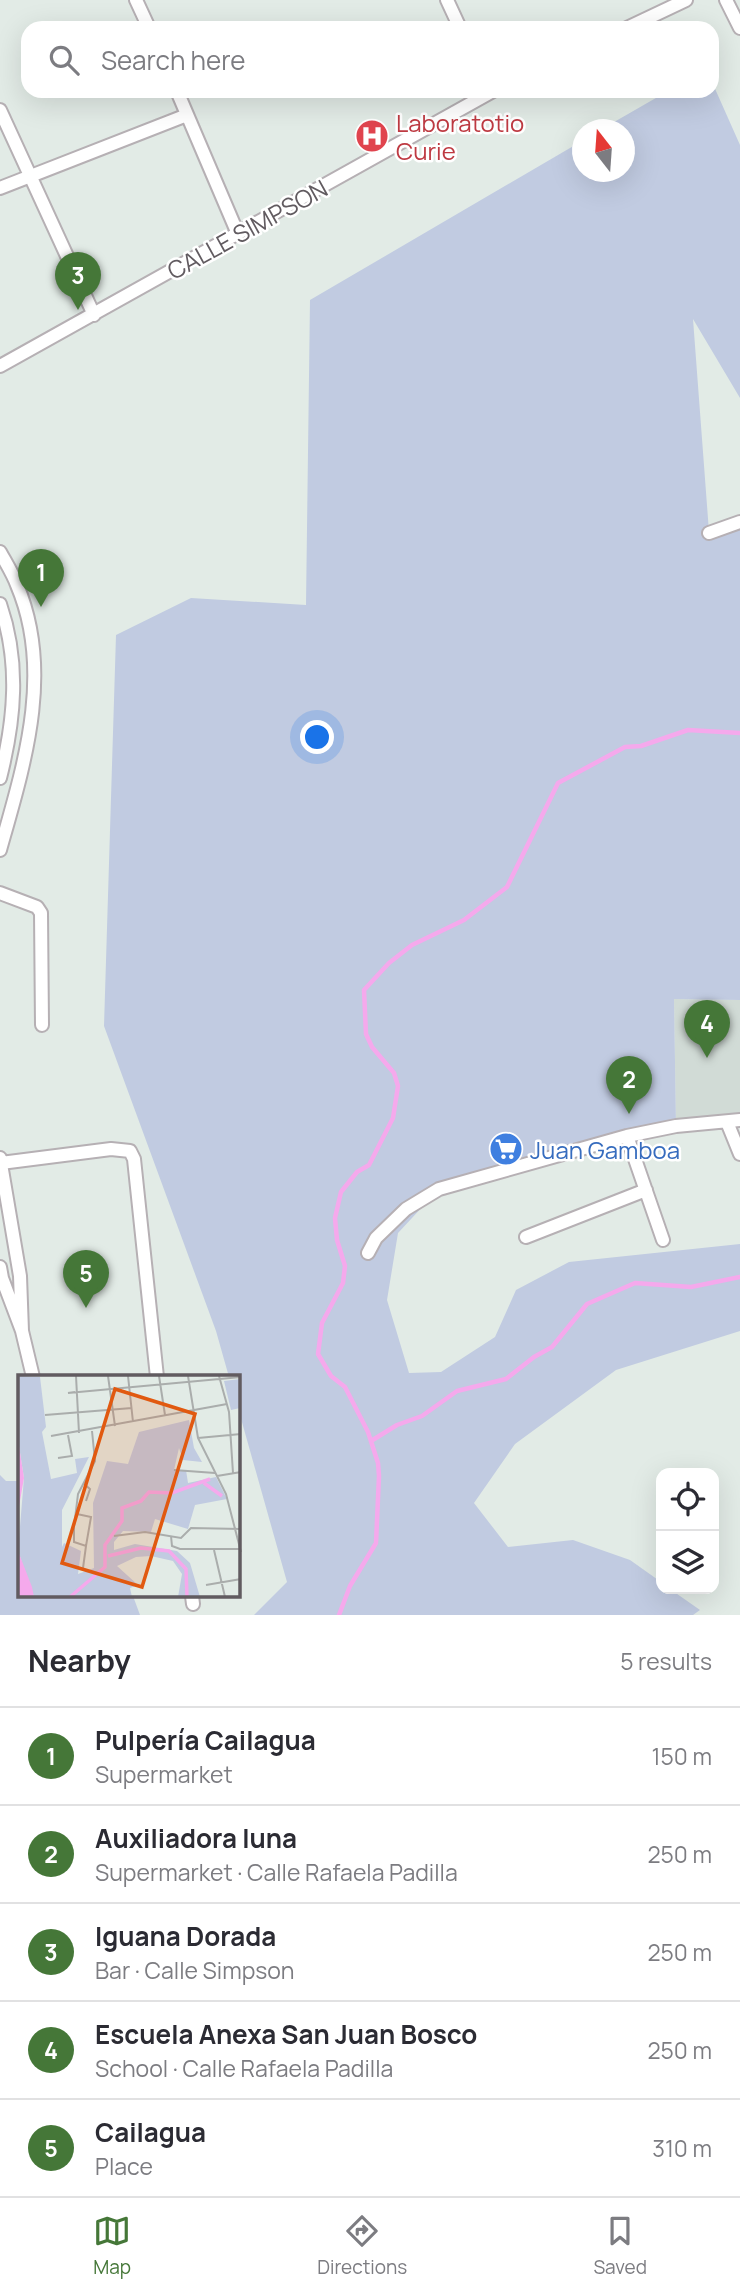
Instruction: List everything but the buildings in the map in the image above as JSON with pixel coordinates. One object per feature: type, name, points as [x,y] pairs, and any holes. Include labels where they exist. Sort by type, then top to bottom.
[{"type":"street","points":[[136,0],[146,21]]},
{"type":"street","points":[[446,0],[456,21]]},
{"type":"street","points":[[642,21],[687,0]]},
{"type":"street","points":[[726,0],[740,28]]},
{"type":"street","points":[[180,98],[238,234]]},
{"type":"street","name":"CALLE SIMPSON","points":[[0,366],[479,98]]},
{"type":"street","points":[[0,110],[94,315]]},
{"type":"street","points":[[0,188],[187,115]]},
{"type":"street","points":[[709,533],[740,522]]},
{"type":"street","points":[[0,552],[18,586],[27,617],[32,642],[34,703],[28,742],[0,850]]},
{"type":"street","points":[[0,604],[10,638],[14,703],[11,732],[0,778]]},
{"type":"street","points":[[0,893],[37,907],[41,913],[42,1025]]},
{"type":"street","points":[[368,1253],[376,1238],[406,1209],[439,1189],[627,1136],[676,1126],[734,1121],[740,1154]]},
{"type":"street","points":[[627,1136],[663,1240]]},
{"type":"street","points":[[22,1331],[20,1276],[3,1194],[1,1160],[111,1149],[130,1150],[134,1159],[158,1375]]},
{"type":"street","points":[[526,1237],[646,1190]]},
{"type":"street","points":[[0,1267],[22,1331],[33,1375]]},
{"type":"shaded area","points":[[656,98],[719,98],[740,145],[740,398],[693,319],[709,532],[740,523],[740,1000],[674,999],[676,1126],[439,1189],[398,1233],[387,1300],[409,1373],[441,1372],[495,1337],[516,1290],[569,1262],[740,1244],[740,1331],[616,1370],[515,1444],[474,1503],[508,1547],[573,1540],[630,1560],[656,1578],[656,1594],[677,1594],[700,1610],[693,1615],[254,1615],[287,1582],[240,1415],[240,1375],[228,1375],[216,1331],[104,1026],[116,635],[191,598],[306,605],[310,300],[572,147],[572,182],[635,182],[635,119],[619,119]]},
{"type":"shaded area","points":[[674,999],[740,1000],[740,1117],[676,1126]]},
{"type":"shaded area","points":[[0,1475],[6,1481],[18,1481],[18,1598],[134,1598],[140,1615],[0,1615]]},
{"type":"waterway","points":[[339,1615],[350,1586],[376,1543],[378,1463],[368,1432],[345,1387],[331,1376],[318,1354],[322,1323],[343,1283],[345,1266],[337,1240],[335,1218],[341,1192],[357,1172],[369,1165],[393,1118],[398,1086],[394,1073],[372,1047],[366,1034],[364,990],[389,963],[412,945],[464,920],[507,887],[558,783],[625,747],[641,746],[688,730],[740,733]]},
{"type":"waterway","points":[[371,1441],[397,1425],[422,1416],[457,1391],[506,1379],[552,1347],[587,1304],[635,1283],[691,1287],[740,1277]]},
{"type":"place","name":"Laboratotio Curie","points":[[372,136]]},
{"type":"place","name":"Iguana Dorada","points":[[78,310]]},
{"type":"place","name":"Pulpería Cailagua","points":[[41,607]]},
{"type":"place","name":"Escuela Anexa San Juan Bosco","points":[[707,1058]]},
{"type":"place","name":"Auxiliadora luna","points":[[629,1114]]},
{"type":"place","name":"Juan Gamboa","points":[[506,1149]]},
{"type":"place","name":"Cailagua","points":[[86,1308]]}]
